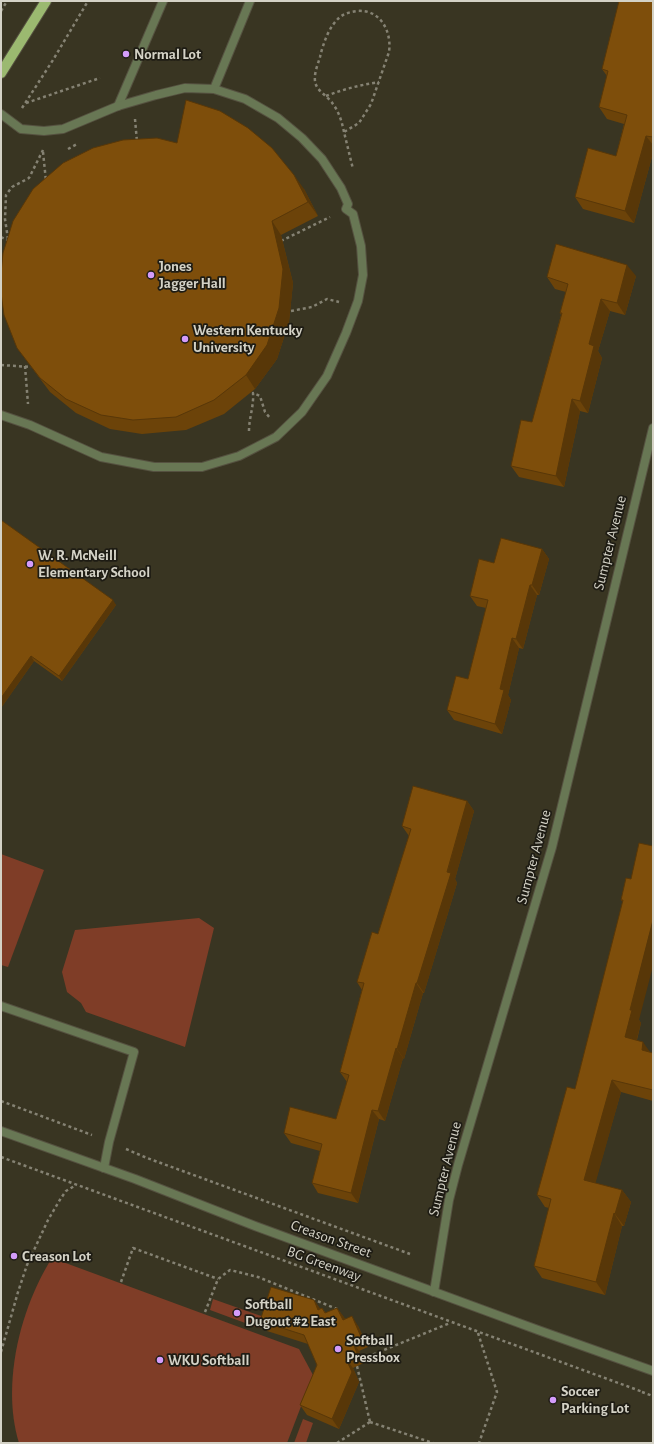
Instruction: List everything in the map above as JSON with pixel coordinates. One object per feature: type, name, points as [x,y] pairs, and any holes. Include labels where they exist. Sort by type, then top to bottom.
[{"type":"main road","points":[[1,74],[46,1]]},
{"type":"street","points":[[118,106],[163,1]]},
{"type":"street","points":[[214,89],[250,1]]},
{"type":"street","points":[[1,114],[21,129],[44,131],[63,129],[118,106],[185,88],[214,89],[245,99],[278,118],[302,138],[322,159],[341,188],[348,204],[346,209],[353,214],[361,246],[363,275],[356,308],[327,376],[302,412],[276,437],[239,456],[202,468],[154,467],[101,456],[30,424],[1,415]]},
{"type":"street","name":"Sumpter Avenue","points":[[434,1292],[449,1200],[552,847],[653,428]]},
{"type":"street","points":[[1,1006],[134,1052],[109,1142],[104,1168]]},
{"type":"street","name":"Creason Street","points":[[1,1131],[135,1179],[255,1226],[434,1292],[653,1371]]},
{"type":"path","points":[[1,11],[7,1]]},
{"type":"path","points":[[12,122],[53,60],[88,1]]},
{"type":"path","points":[[344,132],[359,123],[366,114],[390,52],[388,32],[385,26],[377,16],[366,11],[351,12],[340,17],[335,22],[321,51],[314,80],[318,89],[326,96],[338,113],[354,172]]},
{"type":"path","points":[[25,103],[100,78]]},
{"type":"path","points":[[326,96],[343,89],[379,82]]},
{"type":"path","points":[[135,116],[137,145]]},
{"type":"path","points":[[9,241],[5,219],[6,195],[12,187],[29,178],[43,150],[43,164],[47,188]]},
{"type":"path","points":[[282,241],[346,209]]},
{"type":"path","points":[[1,237],[14,244]]},
{"type":"path","points":[[291,311],[312,307],[327,299],[356,308]]},
{"type":"path","points":[[1,365],[31,367]]},
{"type":"path","points":[[25,366],[30,424]]},
{"type":"path","points":[[248,451],[249,419],[253,408],[253,393],[260,396],[265,412],[280,433]]},
{"type":"path","points":[[1,1101],[147,1158],[410,1254]]},
{"type":"path","name":"BG Greenway","points":[[1,1157],[653,1396]]},
{"type":"path","points":[[1,1352],[27,1265],[48,1220],[61,1198],[66,1191],[76,1185]]},
{"type":"path","points":[[121,1282],[133,1248],[218,1279]]},
{"type":"path","points":[[205,1312],[218,1279],[230,1270],[258,1277],[336,1309],[338,1314]]},
{"type":"path","points":[[362,1359],[450,1322]]},
{"type":"path","points":[[478,1333],[497,1392],[479,1443]]},
{"type":"path","points":[[357,1366],[370,1422]]},
{"type":"path","points":[[337,1443],[370,1422]]},
{"type":"path","points":[[370,1422],[432,1443]]},
{"type":"shaded area","points":[[1,854],[44,870],[8,967],[1,965]]},
{"type":"shaded area","points":[[199,918],[214,928],[185,1047],[86,1012],[81,1003],[67,992],[62,972],[75,930]]},
{"type":"shaded area","name":"WKU Softball","points":[[52,1258],[299,1349],[313,1375],[287,1443],[19,1443],[14,1420],[12,1397],[13,1372],[17,1348],[23,1323],[31,1300]]},
{"type":"shaded area","name":"Softball Dugout #2 East","points":[[213,1299],[264,1317],[259,1328],[210,1310]]},
{"type":"shaded area","points":[[303,1419],[313,1423],[306,1443],[294,1443]]},
{"type":"building","points":[[619,1],[653,1],[653,137],[646,136],[625,211],[575,197],[588,148],[616,156],[627,115],[599,107],[608,71],[602,69]]},
{"type":"building","name":"Jones Jagger Hall","points":[[186,100],[220,111],[248,128],[272,148],[294,175],[308,202],[272,221],[283,269],[279,308],[267,345],[246,375],[214,400],[176,417],[133,420],[101,415],[66,399],[40,378],[17,348],[4,315],[1,293],[3,253],[13,221],[33,189],[63,163],[93,148],[123,140],[157,138],[177,143]]},
{"type":"building","points":[[556,244],[627,265],[617,303],[601,299],[589,344],[594,346],[580,401],[572,399],[556,476],[511,466],[521,420],[532,422],[562,313],[560,313],[568,284],[547,277]]},
{"type":"building","name":"W. R. McNeill Elementary School","points":[[1,520],[113,600],[59,676],[31,656],[1,698]]},
{"type":"building","points":[[501,538],[542,549],[532,585],[530,585],[516,639],[512,638],[500,689],[504,690],[495,724],[447,710],[456,676],[468,679],[488,600],[470,596],[479,559],[494,563]]},
{"type":"building","points":[[413,786],[467,801],[447,872],[451,873],[397,1049],[396,1048],[378,1111],[372,1110],[351,1193],[312,1183],[322,1144],[284,1133],[290,1107],[336,1119],[349,1075],[340,1072],[364,983],[357,982],[372,932],[378,934],[411,829],[402,826]]},
{"type":"building","points":[[639,843],[653,846],[653,920],[630,1010],[632,1010],[625,1037],[643,1042],[642,1050],[653,1053],[653,1090],[612,1080],[584,1180],[622,1190],[615,1214],[614,1213],[596,1282],[534,1266],[551,1199],[537,1195],[567,1087],[575,1089],[623,900],[621,900],[626,878],[631,879]]},
{"type":"building","points":[[271,1287],[314,1300],[318,1310],[322,1308],[325,1313],[337,1308],[343,1320],[352,1316],[361,1337],[352,1341],[357,1353],[346,1359],[352,1372],[332,1419],[300,1405],[317,1365],[304,1335],[260,1321]]},
{"type":"place","name":"Normal Lot","points":[[126,54]]},
{"type":"place","name":"Jones Jagger Hall","points":[[151,275]]},
{"type":"place","name":"Western Kentucky University","points":[[185,339]]},
{"type":"place","name":"W. R. McNeill Elementary School","points":[[30,564]]},
{"type":"place","name":"Creason Lot","points":[[14,1256]]},
{"type":"place","name":"Softball Dugout #2 East","points":[[237,1313]]},
{"type":"place","name":"Softball Pressbox","points":[[338,1349]]},
{"type":"place","name":"WKU Softball","points":[[160,1360]]},
{"type":"place","name":"Soccer Parking Lot","points":[[553,1400]]}]
